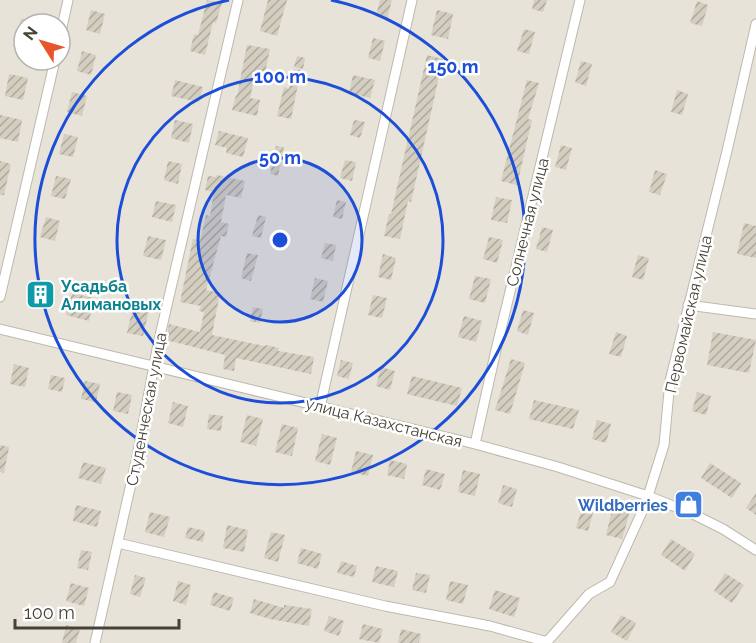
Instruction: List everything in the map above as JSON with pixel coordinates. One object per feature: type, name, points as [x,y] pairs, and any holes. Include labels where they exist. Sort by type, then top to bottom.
[{"type":"street","name":"Студенческая улица","points":[[95,643],[137,458],[154,366],[238,0]]},
{"type":"street","points":[[320,407],[412,0]]},
{"type":"street","name":"Солнечная улица","points":[[475,444],[580,0]]},
{"type":"street","name":"Первомайская улица","points":[[547,642],[589,594],[610,582],[642,514],[664,445],[670,381],[756,24]]},
{"type":"street","points":[[0,297],[52,72]]},
{"type":"street","points":[[688,305],[756,314]]},
{"type":"street","name":"улица Казахстанская","points":[[0,329],[475,444],[558,467],[648,496],[691,513],[723,529],[756,550]]},
{"type":"street","points":[[118,543],[385,606],[490,626],[547,642]]},
{"type":"shaded area","points":[[0,0],[756,0],[756,643],[0,643]]},
{"type":"building","points":[[207,0],[222,3],[216,23],[213,22],[205,55],[190,51],[194,34],[198,35]]},
{"type":"building","points":[[268,0],[287,0],[277,36],[260,31]]},
{"type":"building","points":[[380,0],[392,0],[387,19],[376,16]]},
{"type":"building","points":[[534,0],[547,0],[543,12],[532,9]]},
{"type":"building","points":[[697,1],[708,5],[702,26],[690,23]]},
{"type":"building","points":[[91,10],[105,14],[100,34],[86,30]]},
{"type":"building","points":[[437,10],[453,14],[448,39],[431,35]]},
{"type":"building","points":[[524,29],[535,32],[529,54],[517,51]]},
{"type":"building","points":[[373,38],[385,41],[380,61],[368,58]]},
{"type":"building","points":[[247,45],[270,49],[265,73],[256,71],[250,98],[260,100],[257,116],[232,110]]},
{"type":"building","points":[[82,51],[96,55],[91,75],[77,71]]},
{"type":"building","points":[[427,55],[443,59],[411,202],[408,201],[400,239],[384,236],[389,214],[391,214]]},
{"type":"building","points":[[297,56],[305,58],[303,69],[294,67]]},
{"type":"building","points":[[581,61],[592,64],[586,86],[575,82]]},
{"type":"building","points":[[294,69],[301,70],[291,119],[277,116],[284,87],[289,89]]},
{"type":"building","points":[[9,74],[28,78],[23,100],[5,96]]},
{"type":"building","points":[[353,75],[375,80],[370,98],[349,93]]},
{"type":"building","points":[[175,80],[203,87],[199,102],[171,96]]},
{"type":"building","points":[[527,80],[539,83],[528,119],[532,120],[517,185],[501,181]]},
{"type":"building","points":[[677,90],[688,94],[682,115],[671,112]]},
{"type":"building","points":[[72,92],[87,96],[82,116],[67,112]]},
{"type":"building","points":[[0,115],[22,120],[18,142],[0,138]]},
{"type":"building","points":[[175,120],[193,124],[189,143],[171,138]]},
{"type":"building","points":[[354,120],[365,122],[360,138],[350,135]]},
{"type":"building","points":[[219,131],[248,138],[243,157],[226,153],[227,148],[215,145]]},
{"type":"building","points":[[64,134],[78,137],[73,157],[59,154]]},
{"type":"building","points":[[561,145],[572,148],[566,170],[555,167]]},
{"type":"building","points":[[276,146],[284,147],[278,176],[270,174]]},
{"type":"building","points":[[345,160],[356,162],[352,181],[340,178]]},
{"type":"building","points":[[0,161],[11,164],[4,195],[0,195]]},
{"type":"building","points":[[168,161],[182,164],[178,184],[164,180]]},
{"type":"building","points":[[655,170],[667,174],[660,195],[649,192]]},
{"type":"building","points":[[217,175],[245,181],[241,198],[226,195],[221,222],[229,224],[226,237],[221,236],[206,290],[220,293],[212,335],[314,357],[311,374],[236,358],[234,371],[223,369],[225,355],[166,340],[169,324],[200,332],[204,312],[199,311],[201,306],[180,302],[193,239],[200,241],[206,215],[210,216],[214,192],[205,190],[208,176],[216,177]]},
{"type":"building","points":[[56,176],[71,179],[65,199],[51,196]]},
{"type":"building","points":[[496,197],[512,200],[507,223],[491,220]]},
{"type":"building","points":[[337,200],[346,202],[342,219],[333,217]]},
{"type":"building","points":[[156,201],[176,205],[172,222],[152,217]]},
{"type":"building","points":[[258,215],[266,217],[261,238],[252,236]]},
{"type":"building","points":[[46,217],[60,221],[55,241],[40,237]]},
{"type":"building","points":[[744,223],[756,226],[756,258],[737,254]]},
{"type":"building","points":[[542,227],[553,230],[547,252],[536,249]]},
{"type":"building","points":[[148,236],[166,240],[161,260],[143,256]]},
{"type":"building","points":[[489,237],[503,240],[497,263],[483,259]]},
{"type":"building","points":[[325,243],[336,245],[333,261],[321,258]]},
{"type":"building","points":[[247,253],[258,255],[251,281],[241,278]]},
{"type":"building","points":[[383,254],[396,258],[391,280],[378,277]]},
{"type":"building","points":[[638,255],[649,258],[643,280],[632,277]]},
{"type":"building","points":[[475,276],[491,279],[485,303],[469,299]]},
{"type":"building","points":[[315,278],[328,281],[323,302],[310,299]]},
{"type":"building","name":"Усадьба Алимановых","points":[[32,282],[54,287],[49,308],[27,303]]},
{"type":"building","points":[[72,293],[94,298],[89,321],[66,315]]},
{"type":"building","points":[[373,295],[387,298],[382,318],[368,315]]},
{"type":"building","points":[[133,306],[149,310],[143,336],[127,333]]},
{"type":"building","points":[[253,307],[263,309],[260,323],[250,321]]},
{"type":"building","points":[[523,310],[534,313],[528,335],[517,331]]},
{"type":"building","points":[[464,316],[482,321],[476,342],[458,337]]},
{"type":"building","points":[[616,332],[627,336],[621,357],[609,354]]},
{"type":"building","points":[[713,332],[756,340],[749,373],[707,365]]},
{"type":"building","points":[[511,359],[525,363],[510,414],[495,410]]},
{"type":"building","points":[[341,360],[353,363],[349,379],[337,376]]},
{"type":"building","points":[[14,364],[29,368],[25,387],[10,384]]},
{"type":"building","points":[[381,367],[395,371],[390,390],[376,386]]},
{"type":"building","points":[[51,375],[65,378],[62,392],[48,389]]},
{"type":"building","points":[[412,376],[462,388],[457,406],[407,394]]},
{"type":"building","points":[[85,381],[100,384],[96,402],[81,399]]},
{"type":"building","points":[[117,392],[132,395],[128,414],[113,411]]},
{"type":"building","points":[[697,392],[711,396],[706,415],[692,411]]},
{"type":"building","points":[[534,400],[579,410],[573,429],[529,419]]},
{"type":"building","points":[[173,402],[188,406],[183,427],[168,423]]},
{"type":"building","points":[[209,414],[223,416],[221,431],[207,429]]},
{"type":"building","points":[[247,415],[263,419],[256,446],[240,442]]},
{"type":"building","points":[[597,420],[611,424],[606,443],[592,439]]},
{"type":"building","points":[[282,424],[298,428],[292,456],[275,452]]},
{"type":"building","points":[[322,434],[337,438],[330,465],[315,461]]},
{"type":"building","points":[[0,445],[9,447],[4,473],[0,472]]},
{"type":"building","points":[[356,451],[373,455],[368,476],[351,472]]},
{"type":"building","points":[[390,460],[407,464],[404,479],[387,475]]},
{"type":"building","points":[[83,462],[106,468],[101,484],[78,478]]},
{"type":"building","points":[[710,463],[741,483],[732,498],[701,478]]},
{"type":"building","points":[[426,469],[445,474],[440,490],[422,485]]},
{"type":"building","points":[[463,470],[480,474],[475,496],[458,492]]},
{"type":"building","points":[[503,485],[517,489],[512,507],[498,503]]},
{"type":"building","points":[[756,493],[756,515],[746,508]]},
{"type":"building","points":[[585,498],[596,502],[588,531],[576,528]]},
{"type":"building","points":[[76,505],[101,511],[97,527],[73,521]]},
{"type":"building","points":[[613,506],[630,511],[622,539],[606,535]]},
{"type":"building","points":[[150,512],[170,517],[164,537],[145,532]]},
{"type":"building","points":[[227,525],[248,530],[244,552],[223,548]]},
{"type":"building","points":[[188,527],[205,531],[203,542],[185,538]]},
{"type":"building","points":[[271,532],[285,535],[278,562],[264,558]]},
{"type":"building","points":[[671,539],[695,554],[685,571],[661,555]]},
{"type":"building","points":[[301,548],[322,554],[318,569],[297,563]]},
{"type":"building","points":[[81,550],[92,552],[88,570],[77,568]]},
{"type":"building","points":[[341,561],[357,566],[354,577],[337,573]]},
{"type":"building","points":[[376,566],[398,571],[394,587],[372,582]]},
{"type":"building","points":[[416,573],[430,575],[426,593],[412,590]]},
{"type":"building","points":[[725,573],[744,585],[732,603],[714,591]]},
{"type":"building","points":[[135,575],[146,578],[140,597],[130,594]]},
{"type":"building","points":[[178,581],[191,585],[186,605],[173,601]]},
{"type":"building","points":[[450,581],[468,585],[463,604],[446,600]]},
{"type":"building","points":[[71,583],[89,588],[84,606],[66,601]]},
{"type":"building","points":[[495,590],[520,598],[514,617],[489,609]]},
{"type":"building","points":[[214,592],[234,598],[230,611],[210,605]]},
{"type":"building","points":[[254,599],[284,608],[284,605],[312,609],[309,626],[250,613]]},
{"type":"building","points":[[621,615],[636,623],[627,641],[611,632]]},
{"type":"building","points":[[329,616],[344,621],[339,636],[324,631]]},
{"type":"building","points":[[363,624],[383,629],[379,643],[359,639]]},
{"type":"building","points":[[66,625],[80,629],[76,643],[62,643]]},
{"type":"building","points":[[401,629],[421,634],[419,643],[398,643]]},
{"type":"place","name":"Усадьба Алимановых","points":[[40,295]]},
{"type":"place","name":"Wildberries","points":[[689,505]]}]
